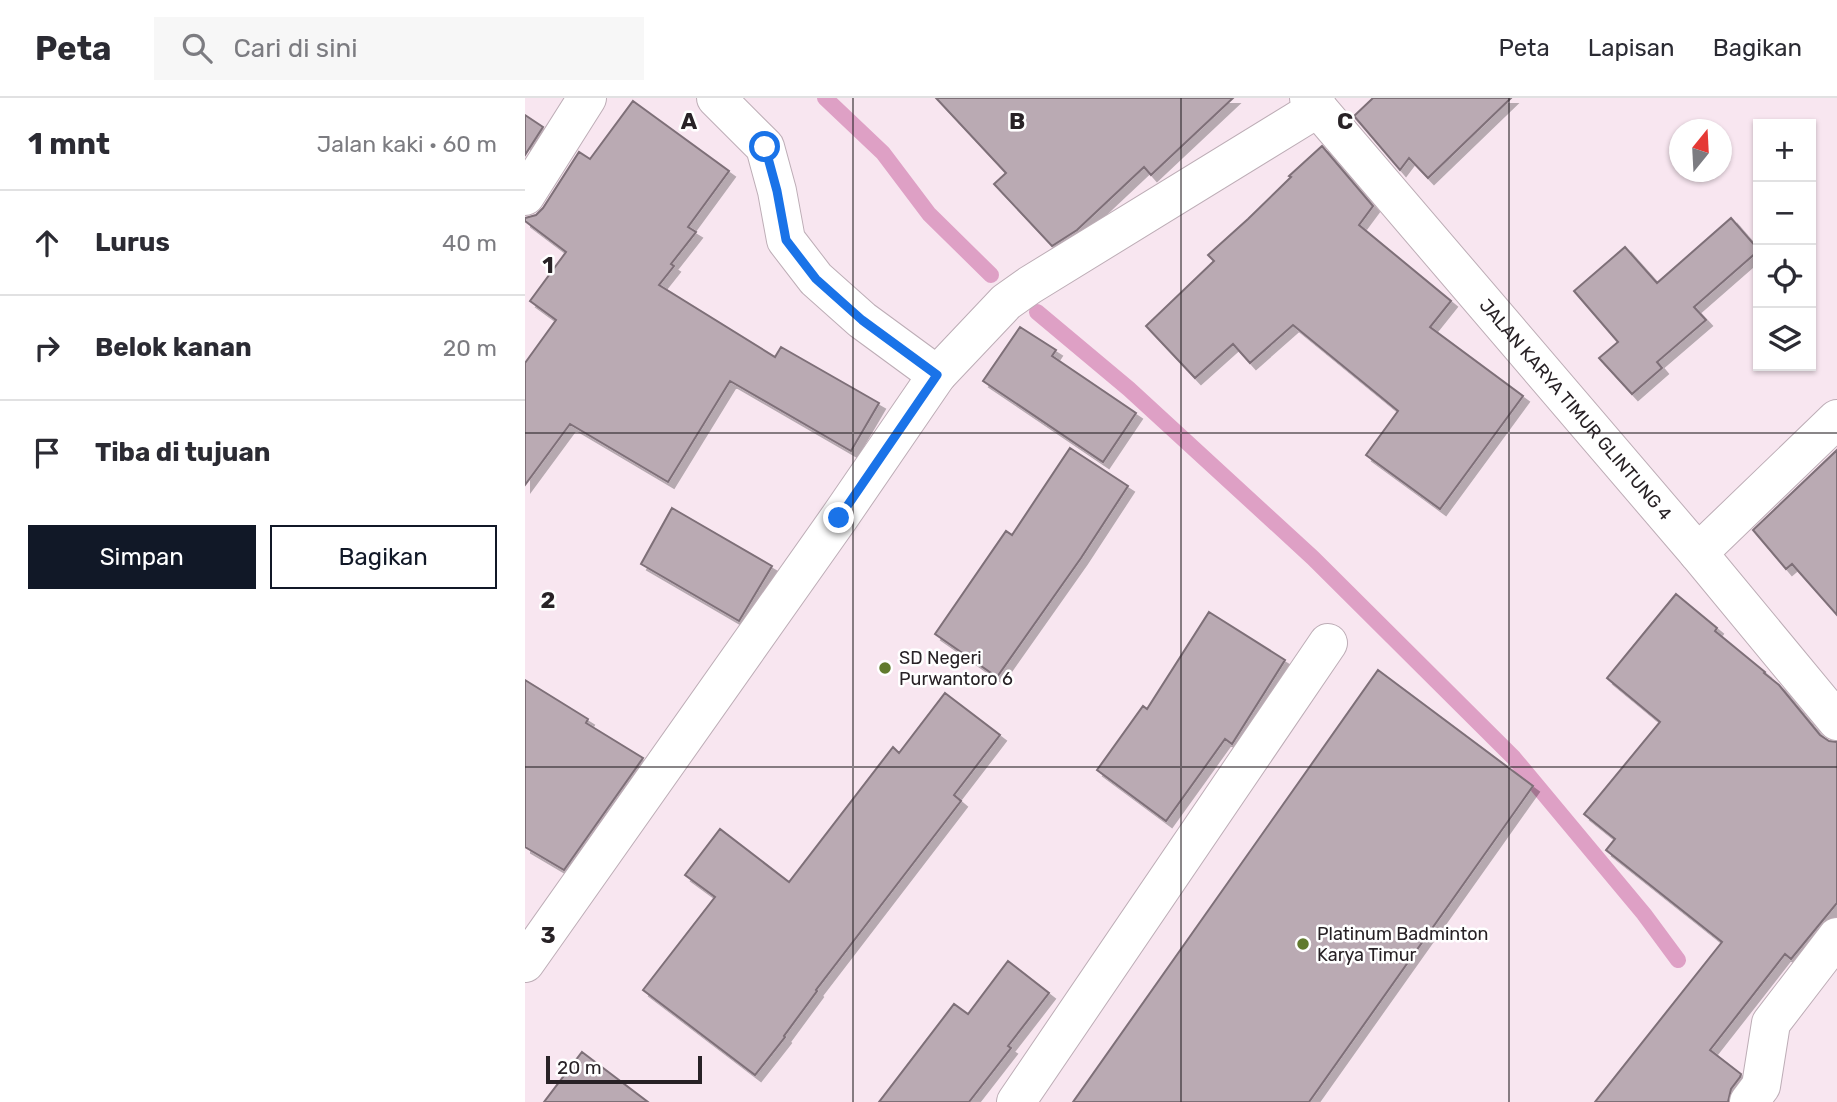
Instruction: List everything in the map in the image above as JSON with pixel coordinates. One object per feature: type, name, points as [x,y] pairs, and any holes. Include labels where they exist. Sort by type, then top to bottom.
[{"type":"street","points":[[525,196],[587,98]]},
{"type":"street","points":[[716,98],[765,147],[786,240],[816,279],[862,320],[937,375]]},
{"type":"street","points":[[525,963],[937,375],[1006,302],[1314,103]]},
{"type":"street","name":"JALAN KARYA TIMUR GLINTUNG 4","points":[[1314,103],[1698,553],[1837,721]]},
{"type":"street","points":[[1698,553],[1837,419]]},
{"type":"street","points":[[1016,1102],[1328,643]]},
{"type":"street","points":[[1749,1102],[1761,1086],[1771,1023],[1837,937]]},
{"type":"building","points":[[936,98],[1233,98],[1151,175],[1144,167],[1077,230],[1052,246],[994,184],[1006,173]]},
{"type":"building","points":[[1373,98],[1511,98],[1428,178],[1409,158],[1400,170],[1354,116]]},
{"type":"building","points":[[633,101],[729,171],[688,227],[696,232],[671,264],[674,266],[659,285],[775,357],[781,347],[879,403],[851,451],[730,381],[668,482],[570,424],[525,485],[525,363],[556,320],[530,301],[566,252],[525,221],[525,218],[536,215],[543,208],[579,152],[590,159]]},
{"type":"building","points":[[525,115],[543,127],[525,155]]},
{"type":"building","points":[[1322,146],[1373,206],[1359,225],[1451,301],[1430,327],[1523,396],[1440,509],[1366,455],[1398,411],[1293,325],[1250,363],[1233,344],[1195,378],[1146,326],[1214,261],[1208,255]]},
{"type":"building","points":[[1731,218],[1753,243],[1753,255],[1694,307],[1706,320],[1657,362],[1662,368],[1632,394],[1599,358],[1618,342],[1574,291],[1625,247],[1657,283]]},
{"type":"building","points":[[1020,327],[1056,350],[1052,356],[1136,413],[1103,462],[983,381]]},
{"type":"building","points":[[1070,448],[1128,486],[997,677],[935,634],[1006,531],[1012,535]]},
{"type":"building","points":[[1837,450],[1837,615],[1792,564],[1786,569],[1753,530]]},
{"type":"building","points":[[672,508],[772,566],[739,621],[641,564]]},
{"type":"building","points":[[1676,594],[1779,685],[1820,735],[1829,741],[1837,742],[1837,903],[1791,959],[1785,954],[1710,1050],[1741,1074],[1731,1089],[1728,1102],[1595,1102],[1722,942],[1606,850],[1615,839],[1584,814],[1660,722],[1607,678]]},
{"type":"building","points":[[1209,612],[1285,660],[1232,744],[1225,739],[1166,821],[1097,770],[1143,706],[1147,709]]},
{"type":"building","name":"Platinum Badminton Karya Timur","points":[[1378,670],[1533,786],[1309,1102],[1073,1102]]},
{"type":"building","points":[[525,680],[588,719],[586,723],[643,758],[564,870],[525,847]]},
{"type":"building","points":[[945,693],[1000,735],[954,795],[961,801],[816,990],[785,1037],[755,1075],[643,990],[715,897],[685,875],[720,829],[789,882],[893,747],[899,753]]},
{"type":"building","points":[[1008,961],[1049,993],[969,1102],[879,1102],[954,1004],[968,1014]]},
{"type":"building","points":[[582,1052],[648,1102],[544,1102]]},
{"type":"waterway","points":[[825,98],[883,153],[929,214],[991,275]]},
{"type":"waterway","points":[[1037,312],[1129,389],[1313,558],[1514,758],[1644,914],[1678,960]]},
{"type":"place","name":"SD Negeri Purwantoro 6","points":[[885,668]]},
{"type":"place","name":"Platinum Badminton Karya Timur","points":[[1303,944]]},
{"type":"route","points":[[765,147],[786,240],[816,279],[862,320],[937,375],[839,518]]}]
